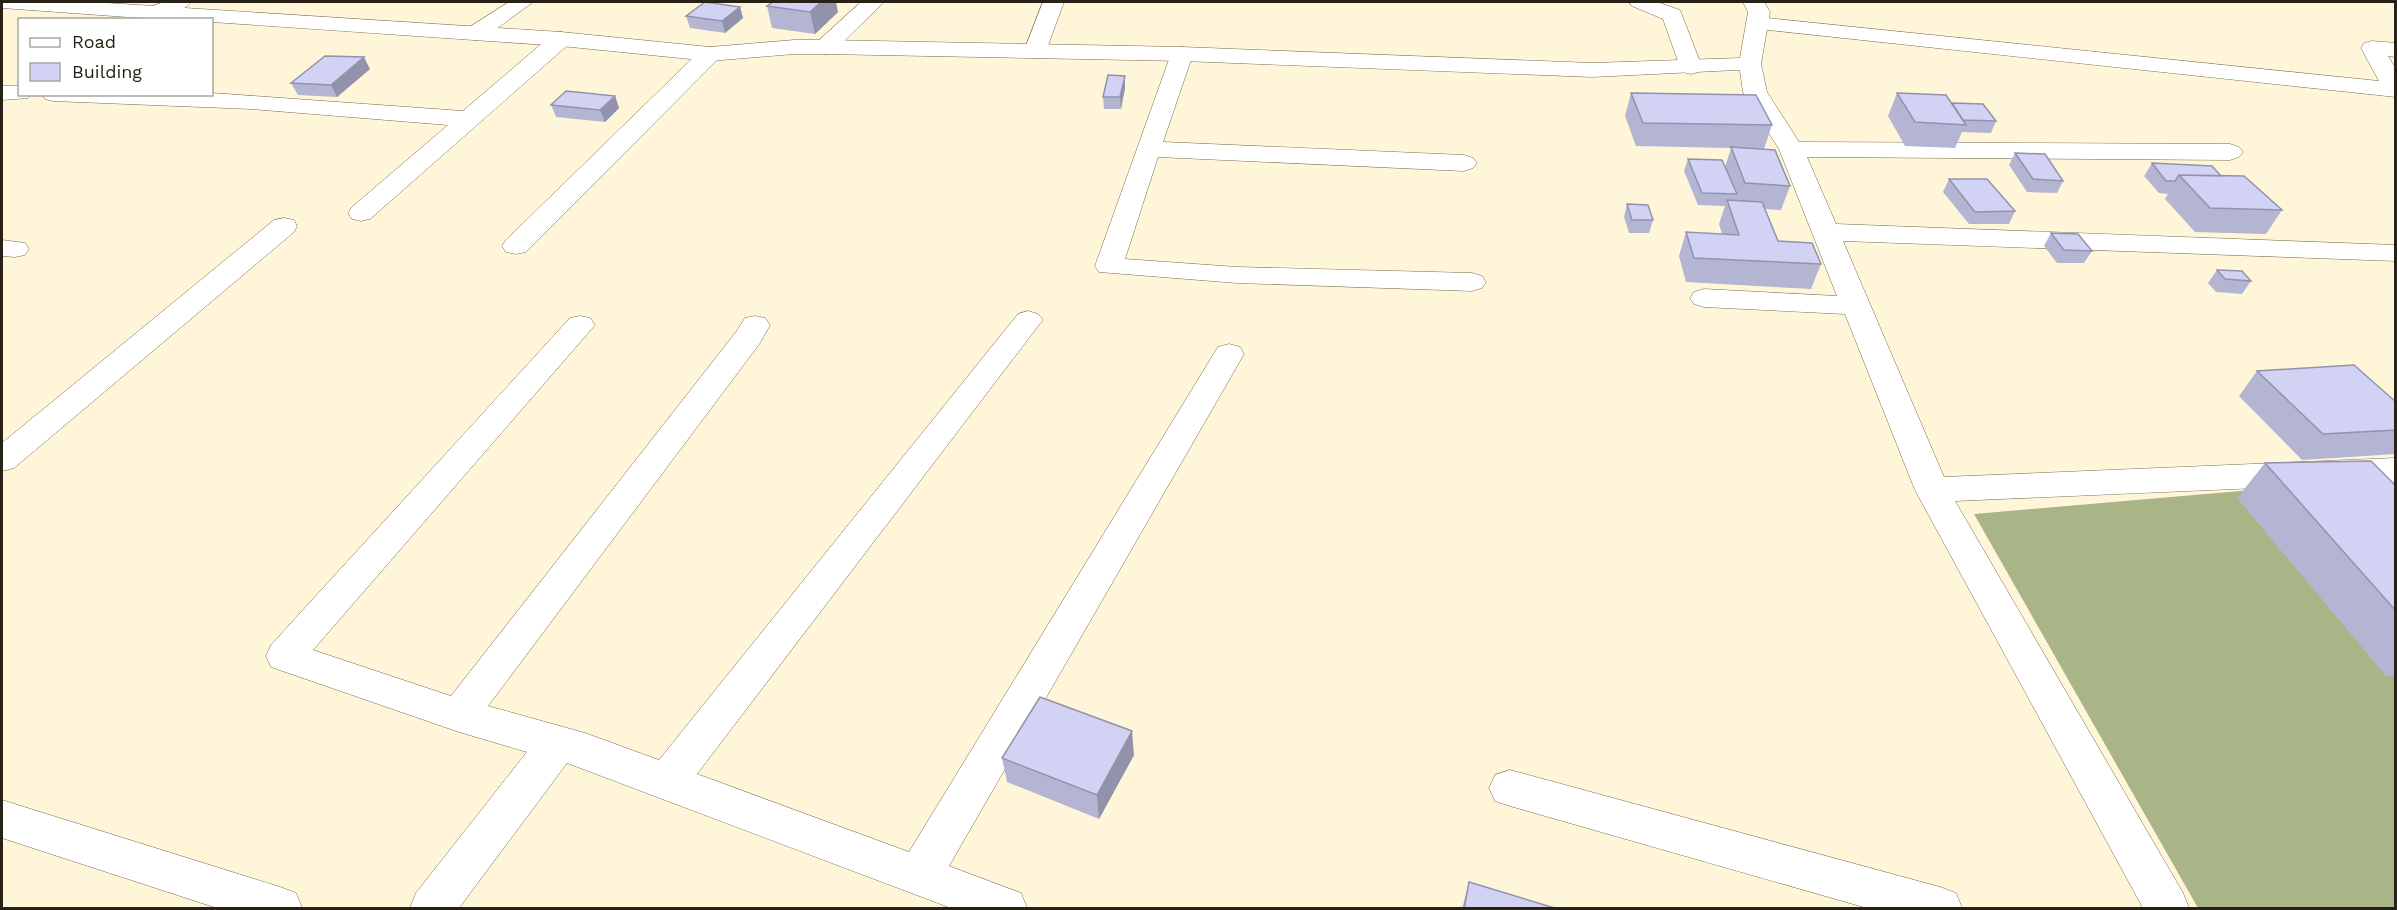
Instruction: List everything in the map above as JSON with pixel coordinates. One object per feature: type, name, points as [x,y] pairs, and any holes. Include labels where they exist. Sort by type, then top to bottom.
[{"type":"street","points":[[2,2],[170,6],[710,54],[794,46],[1182,54],[1592,70],[1750,64]]},
{"type":"street","points":[[476,33],[522,2]]},
{"type":"street","points":[[825,47],[873,2]]},
{"type":"street","points":[[1035,51],[1053,2]]},
{"type":"street","points":[[1639,2],[1672,15],[1691,67]]},
{"type":"street","points":[[2167,909],[1932,490],[1791,149],[1755,92],[1750,64],[1756,12],[2396,90],[2372,48],[2396,51]]},
{"type":"street","points":[[361,213],[561,39]]},
{"type":"street","points":[[516,246],[710,54]]},
{"type":"street","points":[[1182,54],[1109,266],[1237,274],[1472,282]]},
{"type":"street","points":[[2,93],[18,93]]},
{"type":"street","points":[[102,96],[250,102],[469,119]]},
{"type":"street","points":[[1148,149],[1464,163]]},
{"type":"street","points":[[1791,149],[2230,152]]},
{"type":"street","points":[[2,460],[284,226]]},
{"type":"street","points":[[1825,232],[2396,253]]},
{"type":"street","points":[[1704,298],[1856,306]]},
{"type":"street","points":[[668,781],[1028,320]]},
{"type":"street","points":[[580,325],[285,656],[459,715],[558,743],[668,781],[1005,909]]},
{"type":"street","points":[[459,715],[749,336],[754,325]]},
{"type":"street","points":[[919,876],[1229,354]]},
{"type":"street","points":[[1932,490],[2396,470]]},
{"type":"street","points":[[2323,473],[2347,499]]},
{"type":"street","points":[[432,909],[558,743]]},
{"type":"street","points":[[1510,788],[1940,909]]},
{"type":"street","points":[[2,819],[280,909]]},
{"type":"green space","points":[[2287,487],[2395,495],[2395,908],[2198,908],[1974,514]]},
{"type":"building","points":[[705,2],[740,7],[722,21],[686,16]]},
{"type":"building","points":[[773,2],[821,2],[810,12],[767,6]]},
{"type":"building","points":[[325,56],[364,57],[331,85],[291,83]]},
{"type":"building","points":[[1108,75],[1125,76],[1120,97],[1103,97]]},
{"type":"building","points":[[566,91],[615,96],[600,110],[551,105]]},
{"type":"building","points":[[1631,93],[1756,95],[1772,125],[1643,123]]},
{"type":"building","points":[[1897,93],[1946,95],[1966,125],[1915,122]]},
{"type":"building","points":[[1952,103],[1983,104],[1996,121],[1963,120]]},
{"type":"building","points":[[1731,147],[1775,150],[1790,186],[1745,183]]},
{"type":"building","points":[[2015,153],[2045,154],[2063,181],[2033,179]]},
{"type":"building","points":[[1688,159],[1722,160],[1737,194],[1702,193]]},
{"type":"building","points":[[2152,163],[2212,166],[2221,176],[2179,175],[2175,181],[2166,181]]},
{"type":"building","points":[[2179,175],[2244,176],[2282,210],[2210,208]]},
{"type":"building","points":[[1949,179],[1987,179],[2015,211],[1975,212]]},
{"type":"building","points":[[1727,200],[1762,202],[1778,241],[1812,243],[1821,264],[1694,258],[1686,232],[1739,235]]},
{"type":"building","points":[[1627,204],[1648,205],[1653,220],[1632,220]]},
{"type":"building","points":[[2051,233],[2078,234],[2092,251],[2064,250]]},
{"type":"building","points":[[2217,270],[2242,271],[2251,281],[2225,279]]},
{"type":"building","points":[[2354,365],[2396,402],[2396,430],[2323,434],[2257,371]]},
{"type":"building","points":[[2371,461],[2396,486],[2396,611],[2265,463]]},
{"type":"building","points":[[1040,697],[1132,731],[1097,795],[1002,758]]},
{"type":"building","points":[[1469,882],[1558,909],[1464,909]]}]
